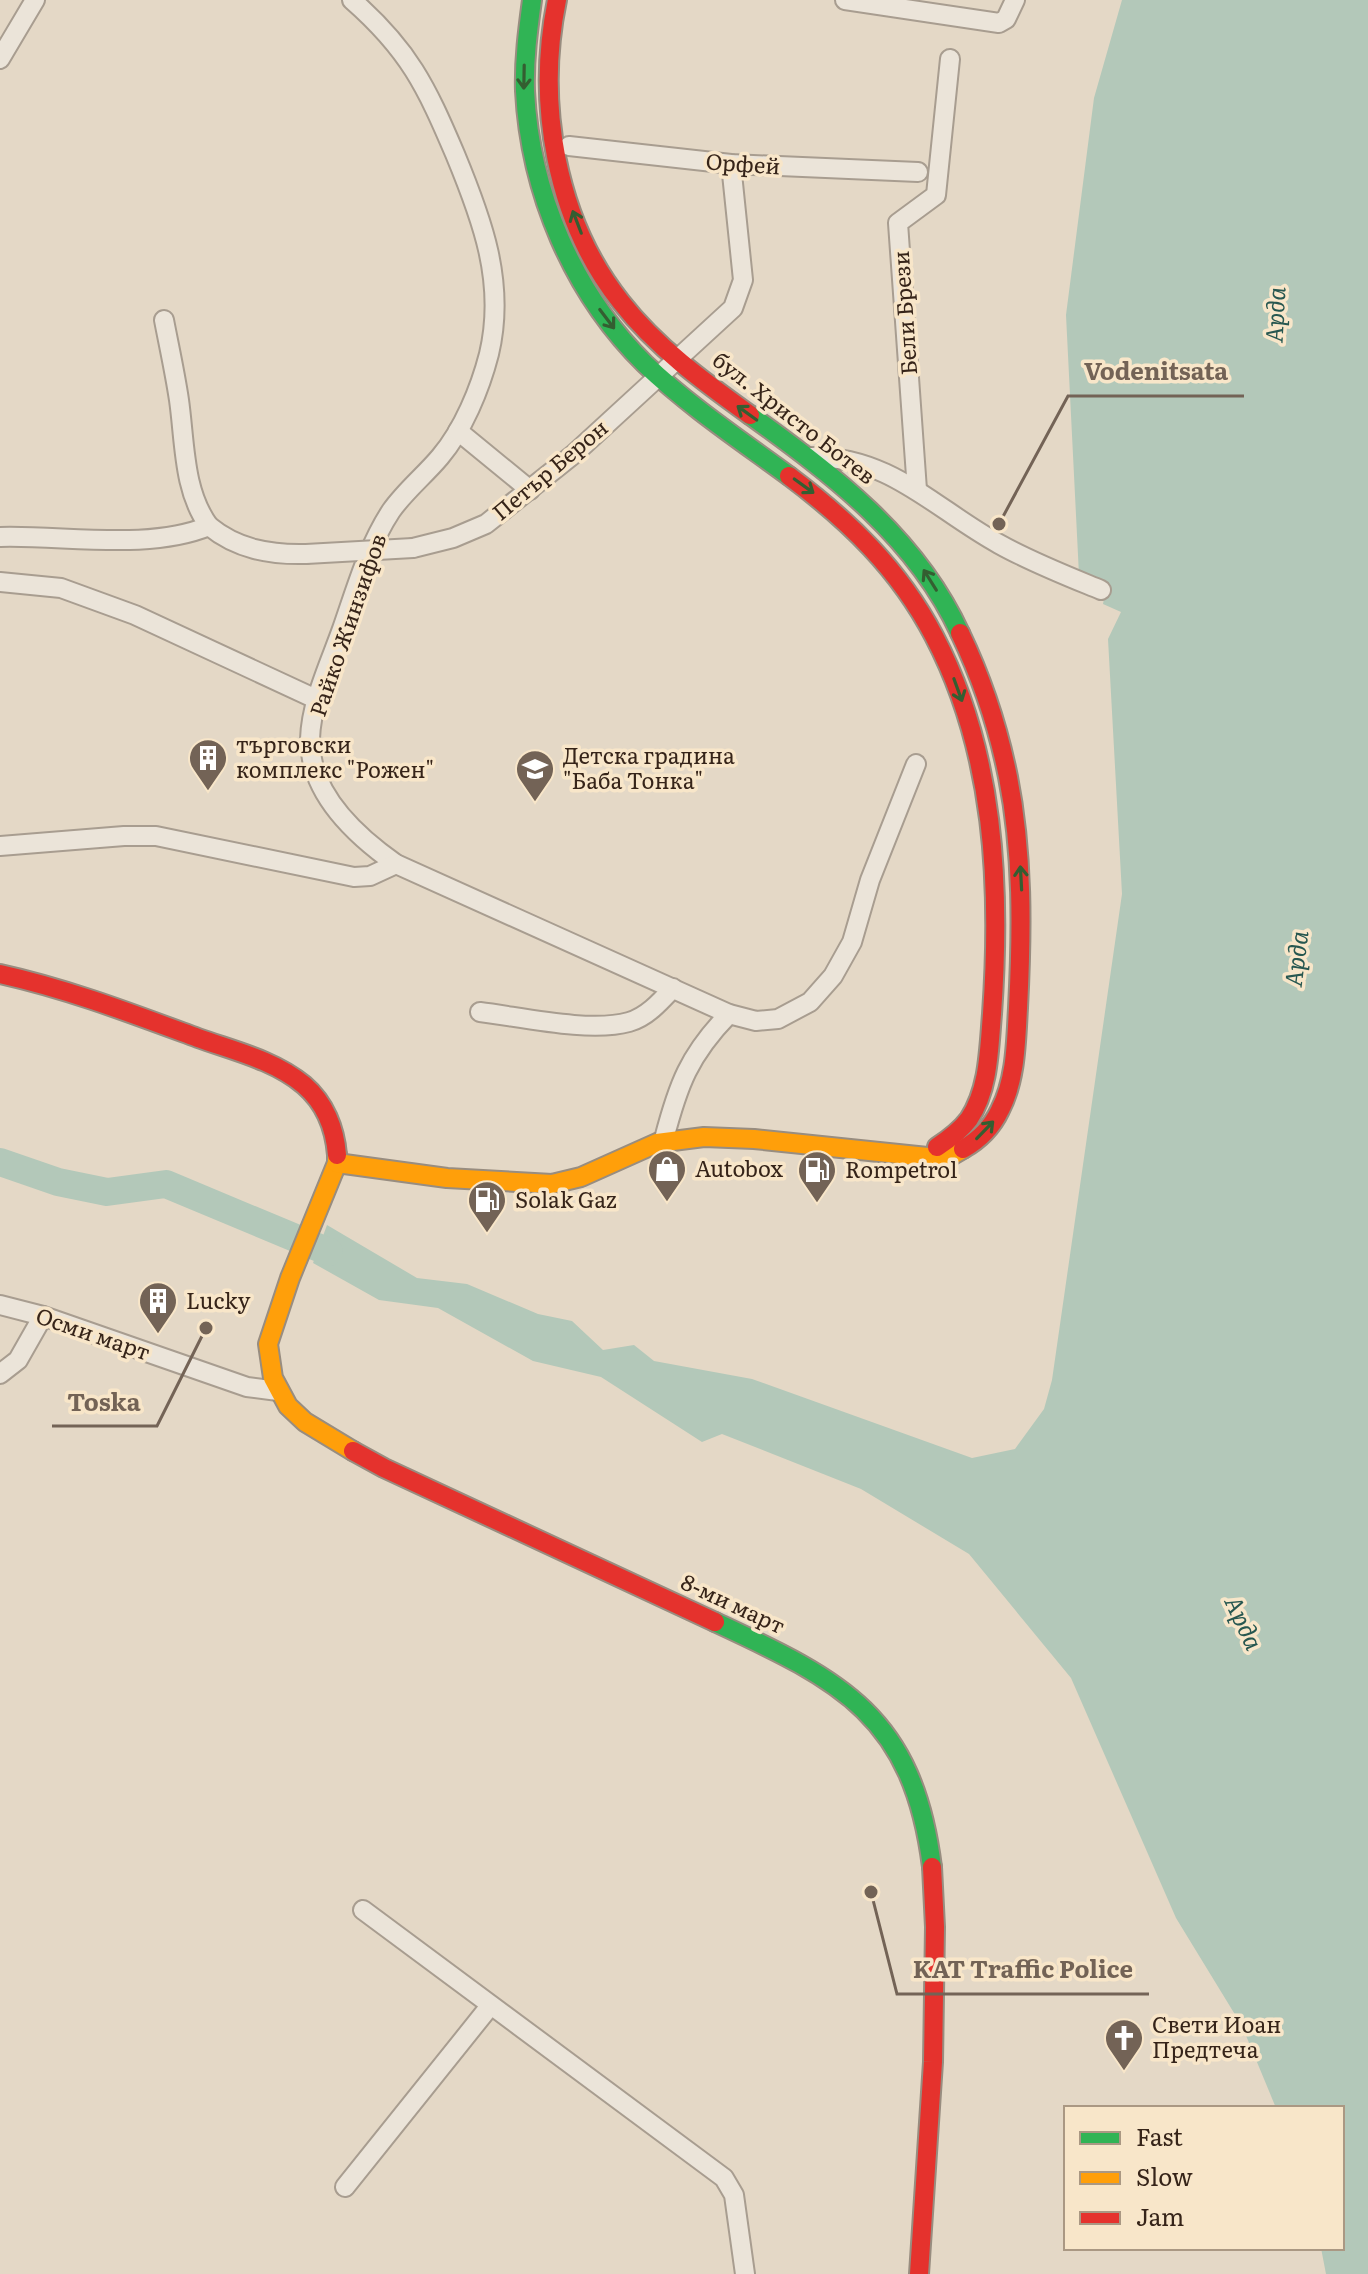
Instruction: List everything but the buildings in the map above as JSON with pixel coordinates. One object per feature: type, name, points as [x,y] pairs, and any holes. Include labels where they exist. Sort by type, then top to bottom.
[{"type":"main road","points":[[532,0],[524,58],[524,98],[532,162],[554,229],[588,294],[620,336],[659,376],[731,434],[826,502],[871,544],[907,589],[936,637],[959,690],[979,755],[996,890],[995,975],[987,1067],[978,1108],[960,1132],[917,1157]]},
{"type":"main road","name":"бул. Христо Ботев","points":[[337,1163],[471,1182],[550,1184],[571,1181],[664,1139],[718,1137],[775,1141],[883,1156],[947,1158],[988,1129],[1004,1105],[1012,1084],[1021,916],[1016,810],[1002,745],[982,683],[956,623],[925,571],[890,528],[853,491],[811,457],[741,409],[676,358],[632,315],[615,292],[586,245],[568,200],[552,141],[547,76],[557,0]]},
{"type":"main road","points":[[0,974],[23,978],[121,1009],[286,1072],[305,1086],[324,1108],[332,1126],[337,1163]]},
{"type":"main road","name":"8-ми март","points":[[337,1163],[290,1278],[268,1344],[278,1391],[305,1422],[384,1468],[777,1651],[825,1677],[851,1697],[885,1732],[906,1766],[925,1824],[933,1880],[936,1946],[934,2069],[919,2274]]},
{"type":"street","points":[[0,59],[35,0]]},
{"type":"street","name":"Райко Жинзифов","points":[[352,0],[386,31],[412,63],[426,88],[478,210],[490,248],[495,321],[488,356],[458,431],[441,457],[412,486],[384,522],[359,580],[318,700],[310,739],[314,764],[326,794],[340,814],[361,838],[396,864],[729,1014],[756,1021],[778,1019],[810,1002],[833,976],[852,942],[870,880],[916,764]]},
{"type":"street","points":[[845,0],[999,23],[1006,19],[1015,0]]},
{"type":"street","name":"Бели Брези","points":[[917,490],[898,223],[936,195],[950,59]]},
{"type":"street","name":"Орфей","points":[[569,146],[731,164],[918,172]]},
{"type":"street","name":"Петър Берон","points":[[209,526],[234,543],[255,550],[306,554],[413,548],[453,538],[486,524],[574,454],[733,308],[743,280],[731,164]]},
{"type":"street","points":[[0,537],[105,541],[180,535],[209,526],[196,508],[191,490],[164,320]]},
{"type":"street","points":[[458,431],[530,490]]},
{"type":"street","points":[[811,457],[852,461],[891,474],[996,543],[1101,590]]},
{"type":"street","points":[[0,582],[61,588],[135,615],[318,700]]},
{"type":"street","points":[[0,846],[156,836],[354,877],[370,876],[396,864]]},
{"type":"street","points":[[480,1012],[598,1026],[631,1021],[656,1007],[673,988]]},
{"type":"street","points":[[664,1139],[675,1095],[694,1055],[729,1014]]},
{"type":"street","name":"Осми март","points":[[0,1305],[43,1316],[247,1387],[278,1391]]},
{"type":"street","points":[[0,1374],[18,1360],[43,1316]]},
{"type":"street","points":[[363,1910],[724,2178],[734,2195],[745,2274]]},
{"type":"street","points":[[345,2187],[490,2006]]},
{"type":"water","name":"Арда","points":[[1122,0],[1368,0],[1368,2274],[1326,2274],[1321,2250],[1344,2250],[1344,2106],[1275,2106],[1242,2026],[1176,1918],[1071,1678],[969,1554],[861,1489],[722,1434],[702,1442],[601,1377],[533,1361],[438,1308],[379,1300],[313,1263],[327,1225],[417,1278],[467,1284],[538,1314],[572,1321],[603,1350],[634,1345],[654,1361],[752,1379],[972,1458],[1015,1449],[1044,1409],[1052,1380],[1122,894],[1108,639],[1121,612],[1103,604],[1106,588],[1079,575],[1066,315],[1094,98]]},
{"type":"waterway","points":[[0,1162],[58,1182],[107,1192],[166,1184],[329,1252]]},
{"type":"traffic: fast","points":[[532,0],[525,68],[529,129],[546,203],[577,273],[619,336],[645,364],[697,408],[789,476]]},
{"type":"traffic: fast","points":[[750,415],[812,461],[870,510],[920,567],[960,633]]},
{"type":"traffic: fast","points":[[715,1622],[800,1664],[864,1710],[888,1739],[908,1773],[922,1816],[932,1867]]},
{"type":"traffic: slow","points":[[337,1163],[447,1178],[552,1184],[581,1177],[657,1143],[704,1137],[754,1139],[937,1158],[951,1156],[963,1149]]},
{"type":"traffic: slow","points":[[337,1155],[337,1163],[290,1278],[268,1344],[273,1378],[288,1406],[305,1422],[353,1451]]},
{"type":"traffic: jam","points":[[557,0],[551,39],[551,118],[556,158],[580,234],[598,269],[649,334],[681,363],[750,415]]},
{"type":"traffic: jam","points":[[789,476],[871,548],[920,612],[954,680],[982,773],[994,869],[995,966],[989,1055],[976,1107],[962,1127],[937,1147]]},
{"type":"traffic: jam","points":[[960,633],[988,704],[1008,777],[1019,863],[1021,921],[1017,1034],[1009,1086],[993,1122],[980,1137],[963,1149]]},
{"type":"traffic: jam","points":[[0,974],[100,1003],[280,1069],[304,1085],[318,1100],[331,1126],[337,1155]]},
{"type":"traffic: jam","points":[[353,1451],[715,1622]]},
{"type":"traffic: jam","points":[[919,2274],[933,2062],[935,1927],[932,1867]]},
{"type":"place","name":"Vodenitsata","points":[[999,524]]},
{"type":"place","name":"търговски комплекс \"Рожен\"","points":[[208,792]]},
{"type":"place","name":"Детска градина \"Баба Тонка\"","points":[[535,803]]},
{"type":"place","name":"Autobox","points":[[667,1203]]},
{"type":"place","name":"Rompetrol","points":[[817,1204]]},
{"type":"place","name":"Solak Gaz","points":[[487,1234]]},
{"type":"place","name":"Toska","points":[[206,1328]]},
{"type":"place","name":"Lucky","points":[[158,1335]]},
{"type":"place","name":"KAT Traffic Police","points":[[871,1892]]},
{"type":"place","name":"Свети Иоан Предтеча","points":[[1124,2072]]}]
